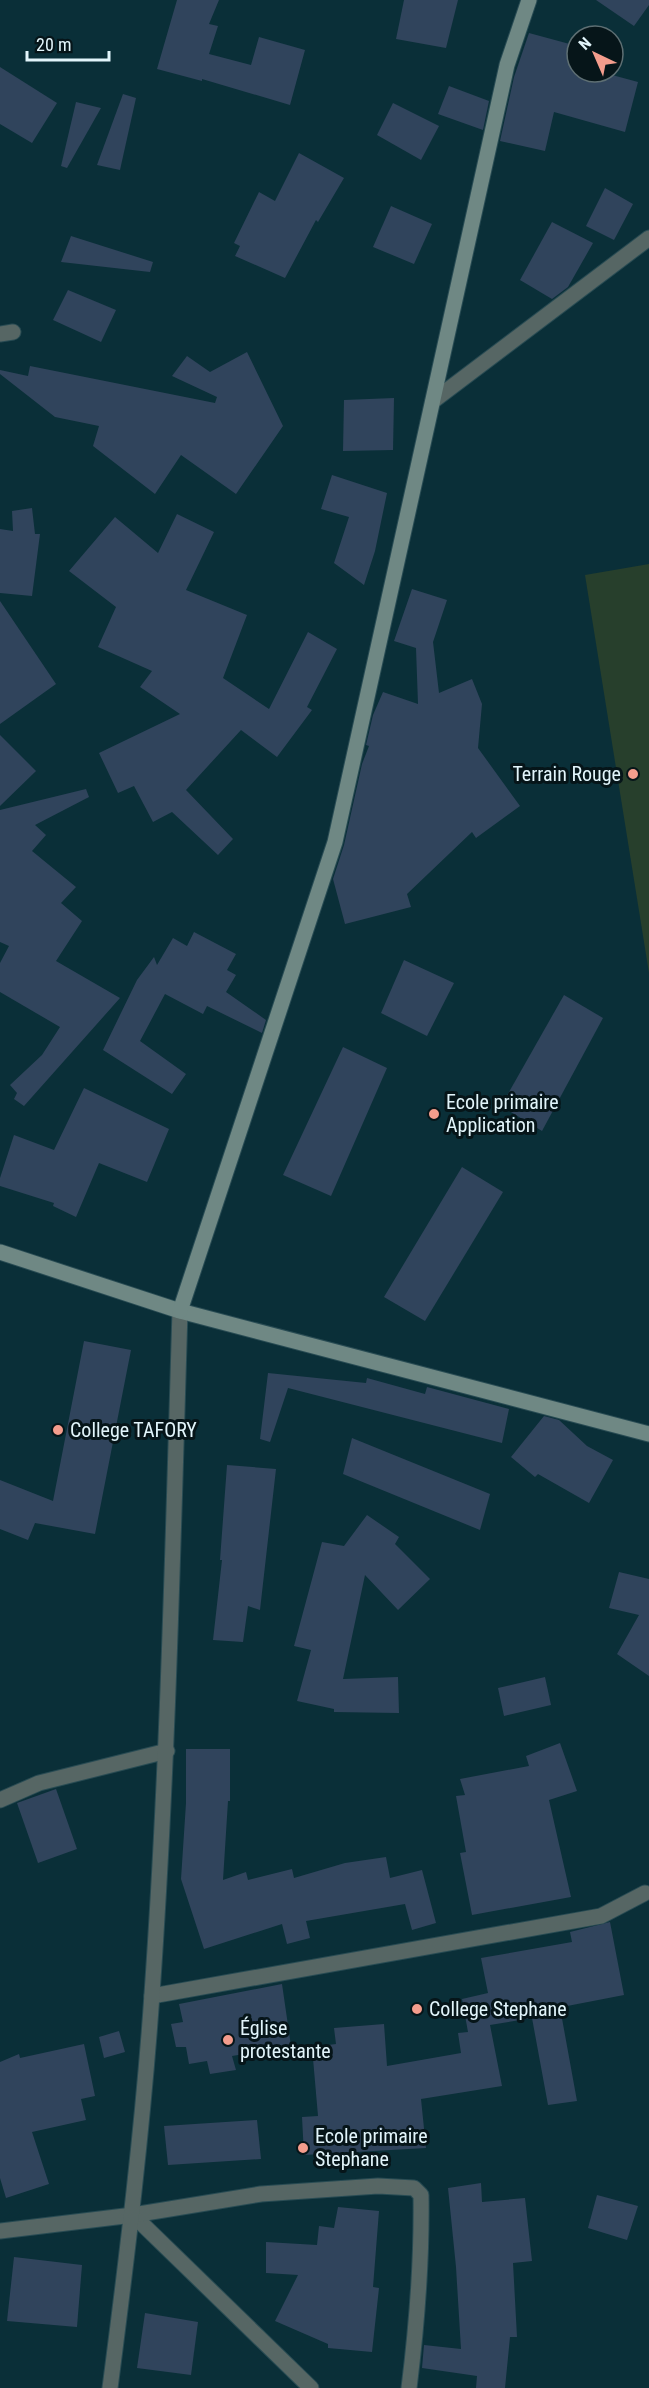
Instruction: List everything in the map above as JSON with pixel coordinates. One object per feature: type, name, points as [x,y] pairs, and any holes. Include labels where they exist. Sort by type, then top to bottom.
[{"type":"street","points":[[110,2388],[133,2215],[152,1996],[167,1751],[180,1311],[335,842],[507,65],[529,0]]},
{"type":"street","points":[[433,401],[649,238]]},
{"type":"street","points":[[0,1252],[180,1311],[649,1434]]},
{"type":"street","points":[[0,1800],[39,1783],[167,1751]]},
{"type":"street","points":[[152,1996],[602,1916],[645,1893]]},
{"type":"street","points":[[0,2231],[133,2215],[261,2194],[378,2186],[414,2188],[421,2195],[421,2241],[410,2388]]},
{"type":"street","points":[[133,2215],[311,2388]]},
{"type":"green space","name":"Terrain Rouge","points":[[649,564],[649,973],[585,575]]},
{"type":"building","points":[[177,0],[219,0],[209,24],[218,26],[209,54],[251,65],[259,37],[305,50],[290,105],[202,79],[202,81],[157,69]]},
{"type":"building","points":[[404,0],[458,0],[446,48],[396,39]]},
{"type":"building","points":[[596,0],[649,0],[649,5],[634,26]]},
{"type":"building","points":[[529,33],[565,43],[565,84],[625,84],[625,78],[638,82],[625,132],[554,112],[545,151],[500,141],[514,77]]},
{"type":"building","points":[[0,67],[57,103],[32,143],[0,124]]},
{"type":"building","points":[[449,86],[489,101],[483,130],[438,114]]},
{"type":"building","points":[[123,94],[136,98],[120,170],[97,165]]},
{"type":"building","points":[[76,102],[101,108],[67,168],[61,166]]},
{"type":"building","points":[[393,103],[439,126],[421,160],[377,135]]},
{"type":"building","points":[[299,153],[344,178],[318,222],[316,220],[285,278],[235,256],[240,246],[234,243],[259,192],[275,201]]},
{"type":"building","points":[[605,188],[633,204],[614,240],[586,226]]},
{"type":"building","points":[[391,206],[432,224],[414,264],[373,247]]},
{"type":"building","points":[[552,222],[593,243],[568,287],[552,299],[520,280]]},
{"type":"building","points":[[71,236],[153,262],[150,272],[61,262]]},
{"type":"building","points":[[68,290],[116,310],[101,342],[53,320]]},
{"type":"building","points":[[247,352],[283,426],[236,494],[181,455],[155,494],[93,446],[99,426],[55,417],[0,374],[0,370],[28,376],[30,366],[215,403],[217,397],[172,376],[187,356],[210,372]]},
{"type":"building","points":[[394,398],[393,450],[343,451],[344,400]]},
{"type":"building","points":[[332,475],[387,493],[375,551],[364,585],[334,563],[349,517],[321,509]]},
{"type":"building","points":[[32,508],[35,534],[40,534],[32,596],[0,593],[0,529],[13,531],[12,511]]},
{"type":"building","points":[[177,514],[214,532],[186,590],[247,615],[223,678],[269,709],[308,632],[337,649],[307,707],[312,710],[277,757],[241,730],[186,790],[233,839],[218,855],[172,812],[153,822],[134,786],[118,793],[99,753],[180,714],[140,687],[152,671],[98,647],[116,607],[69,571],[115,517],[158,553]]},
{"type":"building","points":[[412,589],[447,600],[433,642],[439,693],[472,679],[482,704],[478,748],[520,806],[476,838],[472,832],[407,894],[411,907],[345,924],[333,879],[344,845],[362,764],[369,746],[366,745],[373,715],[383,692],[418,704],[416,648],[394,641]]},
{"type":"building","points":[[0,601],[56,684],[0,724]]},
{"type":"building","points":[[0,735],[36,771],[0,806]]},
{"type":"building","points":[[86,789],[89,797],[35,825],[46,835],[32,851],[76,887],[61,903],[82,921],[56,961],[120,998],[24,1106],[14,1099],[17,1093],[10,1085],[42,1055],[60,1027],[0,992],[0,963],[9,946],[0,942],[0,810]]},
{"type":"building","points":[[194,932],[236,954],[227,970],[236,975],[226,992],[266,1020],[262,1033],[207,1006],[203,1014],[165,994],[140,1041],[186,1074],[172,1094],[103,1050],[137,980],[154,957],[157,965],[173,938],[187,946]]},
{"type":"building","points":[[404,960],[454,983],[427,1036],[381,1013]]},
{"type":"building","points":[[564,995],[603,1018],[542,1131],[501,1106]]},
{"type":"building","points":[[343,1047],[387,1068],[331,1196],[283,1175]]},
{"type":"building","points":[[84,1088],[169,1129],[147,1182],[99,1163],[76,1217],[53,1206],[54,1203],[0,1186],[0,1178],[14,1135],[54,1150]]},
{"type":"building","points":[[462,1167],[503,1192],[425,1321],[384,1297]]},
{"type":"building","points":[[84,1341],[131,1350],[95,1534],[35,1523],[28,1540],[0,1529],[0,1480],[53,1501]]},
{"type":"building","points":[[268,1373],[366,1383],[367,1378],[425,1394],[427,1387],[509,1409],[502,1443],[288,1388],[270,1442],[260,1439]]},
{"type":"building","points":[[544,1416],[559,1420],[587,1446],[613,1460],[589,1503],[538,1474],[535,1477],[511,1457]]},
{"type":"building","points":[[352,1438],[490,1494],[480,1530],[343,1474]]},
{"type":"building","points":[[227,1465],[276,1469],[260,1610],[248,1606],[243,1642],[213,1640],[222,1560],[220,1560]]},
{"type":"building","points":[[367,1515],[399,1537],[395,1544],[430,1579],[398,1610],[365,1575],[343,1679],[398,1677],[399,1713],[334,1712],[334,1709],[297,1701],[311,1650],[294,1646],[322,1542],[344,1546]]},
{"type":"building","points":[[619,1572],[649,1579],[649,1676],[617,1654],[639,1615],[609,1608]]},
{"type":"building","points":[[545,1677],[551,1705],[504,1716],[498,1688]]},
{"type":"building","points":[[560,1743],[577,1791],[549,1800],[571,1897],[472,1915],[460,1853],[466,1852],[456,1796],[465,1795],[460,1779],[529,1766],[526,1756]]},
{"type":"building","points":[[186,1749],[230,1749],[230,1801],[228,1801],[223,1880],[246,1872],[248,1880],[292,1869],[294,1878],[345,1863],[386,1857],[390,1878],[422,1870],[436,1923],[412,1930],[405,1904],[306,1921],[310,1938],[287,1944],[282,1924],[204,1949],[181,1879],[186,1803]]},
{"type":"building","points":[[56,1789],[77,1849],[38,1863],[17,1803]]},
{"type":"building","points":[[610,1922],[624,1995],[562,2007],[563,2012],[561,2013],[577,2101],[548,2105],[532,2018],[490,2025],[502,2086],[421,2099],[426,2148],[304,2155],[302,2117],[318,2116],[312,2047],[336,2044],[334,2028],[384,2024],[387,2066],[461,2053],[458,2033],[468,2032],[462,1999],[488,1993],[481,1958],[572,1942],[570,1932]]},
{"type":"building","points":[[282,1984],[291,2046],[232,2056],[236,2070],[210,2074],[207,2061],[189,2064],[186,2047],[176,2047],[171,2024],[183,2022],[179,2004]]},
{"type":"building","points":[[119,2031],[125,2052],[104,2058],[99,2037]]},
{"type":"building","points":[[84,2044],[95,2096],[81,2099],[86,2120],[32,2132],[49,2184],[6,2198],[0,2178],[0,2062],[19,2054],[20,2058]]},
{"type":"building","points":[[257,2120],[261,2159],[168,2165],[164,2126]]},
{"type":"building","points":[[481,2183],[482,2202],[525,2198],[532,2261],[513,2263],[517,2337],[510,2337],[505,2388],[476,2388],[477,2376],[422,2368],[424,2345],[461,2349],[448,2188]]},
{"type":"building","points":[[597,2195],[638,2206],[627,2240],[588,2228]]},
{"type":"building","points":[[338,2207],[379,2211],[373,2287],[379,2288],[372,2352],[328,2348],[328,2344],[275,2321],[298,2275],[266,2273],[266,2242],[317,2245],[319,2226],[334,2228]]},
{"type":"building","points":[[14,2257],[82,2265],[77,2327],[7,2321]]},
{"type":"building","points":[[145,2313],[198,2322],[191,2375],[137,2368]]},
{"type":"place","name":"Terrain Rouge","points":[[633,774]]},
{"type":"place","name":"Ecole primaire Application","points":[[434,1114]]},
{"type":"place","name":"College TAFORY","points":[[58,1430]]},
{"type":"place","name":"College Stephane","points":[[417,2009]]},
{"type":"place","name":"Église protestante","points":[[228,2040]]},
{"type":"place","name":"Ecole primaire Stephane","points":[[303,2148]]}]
